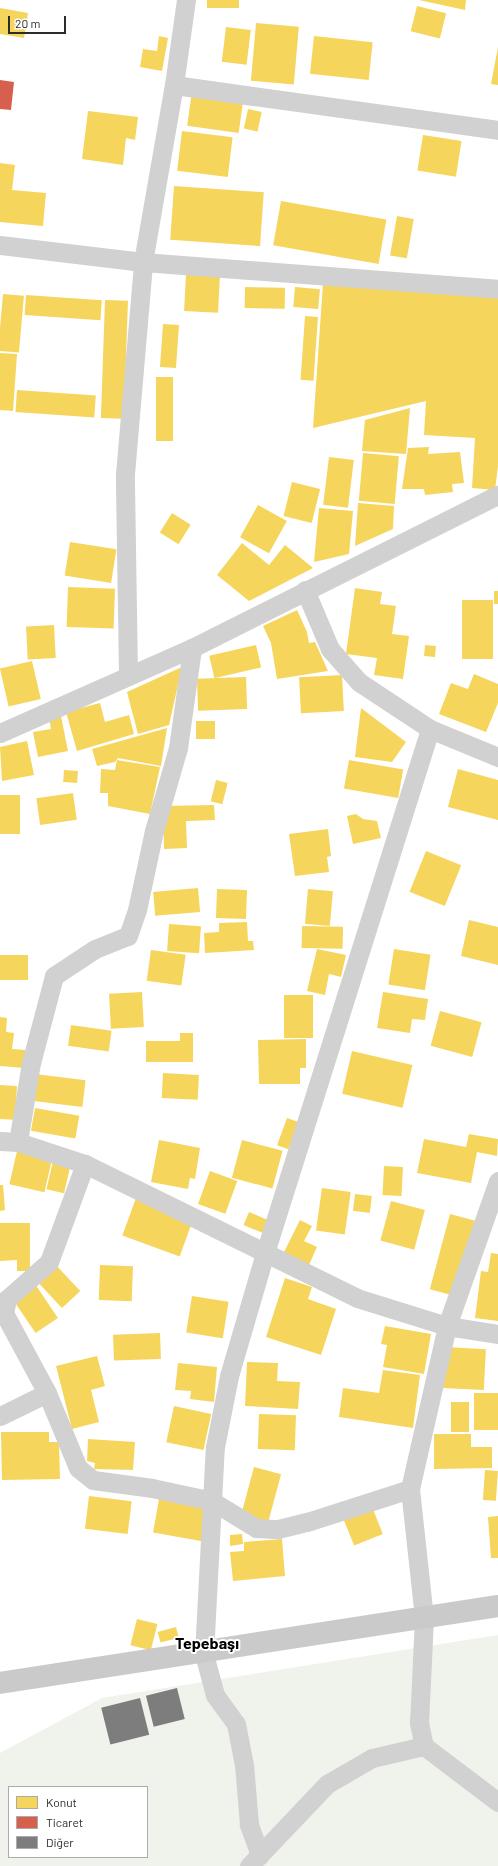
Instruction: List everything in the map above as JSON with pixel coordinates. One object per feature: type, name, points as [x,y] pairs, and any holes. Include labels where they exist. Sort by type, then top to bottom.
[{"type":"street","points":[[128,675],[125,474],[143,262],[174,85],[186,0]]},
{"type":"street","points":[[174,85],[498,130]]},
{"type":"street","points":[[0,245],[143,262],[498,288]]},
{"type":"street","points":[[0,733],[128,675],[192,648],[498,494]]},
{"type":"street","points":[[305,590],[330,649],[359,682],[430,729],[498,757]]},
{"type":"street","points":[[192,648],[178,748],[154,831],[137,910],[128,936],[94,949],[54,976],[9,1142],[85,1164],[357,1298],[447,1326],[498,1334]]},
{"type":"street","points":[[254,1861],[244,1765],[236,1724],[215,1695],[204,1654],[215,1447],[230,1376],[266,1253],[430,729]]},
{"type":"street","points":[[85,1164],[49,1262],[7,1298],[4,1313],[47,1393],[78,1468],[93,1480],[152,1488],[212,1501],[256,1528],[278,1529],[410,1489]]},
{"type":"street","points":[[498,1181],[447,1326],[410,1489],[424,1618],[419,1723],[424,1746],[498,1802]]},
{"type":"street","points":[[0,1416],[47,1393]]},
{"type":"street","points":[[0,1683],[204,1654],[498,1606]]},
{"type":"street","points":[[254,1861],[327,1784],[372,1758],[424,1746]]},
{"type":"shaded area","points":[[498,1635],[498,1866],[0,1866],[0,1753],[102,1698]]},
{"type":"building: Konut","points":[[207,0],[239,0],[239,8],[207,8]]},
{"type":"building: Konut","points":[[419,0],[466,0],[465,10]]},
{"type":"building: Konut","points":[[417,6],[446,13],[440,38],[411,31]]},
{"type":"building: Konut","points":[[0,8],[28,13],[24,38],[0,34]]},
{"type":"building: Konut","points":[[256,23],[299,27],[294,85],[251,81]]},
{"type":"building: Konut","points":[[226,27],[251,30],[247,65],[222,62]]},
{"type":"building: Konut","points":[[159,36],[168,38],[162,71],[140,67],[143,49],[157,51]]},
{"type":"building: Konut","points":[[314,36],[373,42],[369,80],[310,74]]},
{"type":"building: Konut","points":[[498,47],[498,85],[491,84]]},
{"type":"building: Konut","points":[[192,91],[243,98],[239,133],[187,126]]},
{"type":"building: Konut","points":[[248,109],[262,112],[258,131],[244,129]]},
{"type":"building: Konut","points":[[88,111],[138,117],[135,140],[126,138],[123,165],[82,159]]},
{"type":"building: Konut","points":[[182,131],[233,137],[228,177],[177,171]]},
{"type":"building: Konut","points":[[423,135],[462,141],[456,177],[417,171]]},
{"type":"building: Konut","points":[[0,163],[15,165],[12,190],[46,193],[43,226],[0,222]]},
{"type":"building: Konut","points":[[174,186],[264,192],[260,246],[170,240]]},
{"type":"building: Konut","points":[[281,201],[386,220],[379,264],[273,245]]},
{"type":"building: Konut","points":[[397,216],[414,219],[407,258],[390,255]]},
{"type":"building: Konut","points":[[186,274],[220,276],[218,313],[184,311]]},
{"type":"building: Konut","points":[[323,283],[498,296],[498,466],[495,490],[472,488],[475,438],[424,435],[426,401],[313,428]]},
{"type":"building: Konut","points":[[245,287],[285,288],[285,309],[245,308]]},
{"type":"building: Konut","points":[[295,287],[320,289],[318,309],[293,307]]},
{"type":"building: Konut","points":[[3,294],[24,296],[19,353],[0,351]]},
{"type":"building: Konut","points":[[26,295],[102,300],[100,320],[25,315]]},
{"type":"building: Konut","points":[[105,300],[128,301],[124,419],[101,418]]},
{"type":"building: Konut","points":[[305,316],[318,317],[314,381],[301,380]]},
{"type":"building: Konut","points":[[163,324],[179,325],[176,368],[160,367]]},
{"type":"building: Konut","points":[[0,353],[17,354],[13,411],[0,410]]},
{"type":"building: Konut","points":[[156,377],[173,377],[173,441],[156,441]]},
{"type":"building: Konut","points":[[17,390],[96,396],[94,417],[15,412]]},
{"type":"building: Konut","points":[[410,408],[406,454],[362,451],[365,420]]},
{"type":"building: Konut","points":[[429,447],[428,454],[460,452],[464,483],[452,484],[453,492],[425,495],[424,489],[402,489],[408,448]]},
{"type":"building: Konut","points":[[363,453],[399,456],[395,504],[359,501]]},
{"type":"building: Konut","points":[[329,457],[354,460],[348,508],[323,505]]},
{"type":"building: Konut","points":[[292,482],[320,489],[312,523],[284,516]]},
{"type":"building: Konut","points":[[358,503],[394,506],[393,529],[355,546]]},
{"type":"building: Konut","points":[[258,505],[287,521],[269,553],[240,537]]},
{"type":"building: Konut","points":[[319,508],[353,511],[349,554],[314,562]]},
{"type":"building: Konut","points":[[172,513],[191,525],[178,544],[160,533]]},
{"type":"building: Konut","points":[[70,542],[116,549],[111,583],[65,576]]},
{"type":"building: Konut","points":[[242,543],[269,565],[285,545],[313,568],[249,601],[217,575]]},
{"type":"building: Konut","points":[[68,587],[115,589],[114,629],[67,627]]},
{"type":"building: Konut","points":[[355,588],[382,592],[380,604],[396,606],[392,634],[409,636],[403,679],[374,675],[377,658],[346,654]]},
{"type":"building: Konut","points":[[494,591],[498,591],[498,604],[494,604]]},
{"type":"building: Konut","points":[[462,600],[493,600],[493,659],[462,659]]},
{"type":"building: Konut","points":[[297,610],[307,632],[309,643],[315,642],[328,671],[277,679],[271,643],[263,626]]},
{"type":"building: Konut","points":[[54,625],[56,658],[28,659],[26,626]]},
{"type":"building: Konut","points":[[256,645],[261,667],[214,678],[209,656]]},
{"type":"building: Konut","points":[[425,645],[436,646],[435,657],[424,656]]},
{"type":"building: Konut","points":[[32,661],[41,699],[9,706],[0,668]]},
{"type":"building: Konut","points":[[182,667],[169,725],[138,734],[127,692]]},
{"type":"building: Konut","points":[[474,674],[498,684],[498,703],[486,732],[439,714],[451,683],[468,689]]},
{"type":"building: Konut","points":[[342,675],[344,711],[301,713],[299,677]]},
{"type":"building: Konut","points":[[246,677],[247,709],[198,711],[197,679]]},
{"type":"building: Konut","points":[[100,703],[105,722],[129,715],[134,734],[77,751],[66,712]]},
{"type":"building: Konut","points":[[361,708],[406,742],[392,762],[355,757]]},
{"type":"building: Konut","points":[[61,716],[68,751],[38,757],[33,732],[51,729],[49,718]]},
{"type":"building: Konut","points":[[196,721],[215,721],[215,739],[196,739]]},
{"type":"building: Konut","points":[[167,728],[161,766],[118,758],[115,762],[97,766],[92,749]]},
{"type":"building: Konut","points":[[27,741],[34,775],[2,781],[0,747]]},
{"type":"building: Konut","points":[[117,760],[160,767],[150,814],[108,806],[108,793],[100,793],[101,769],[115,770]]},
{"type":"building: Konut","points":[[349,760],[403,770],[398,798],[344,789]]},
{"type":"building: Konut","points":[[458,769],[498,780],[498,820],[448,807]]},
{"type":"building: Konut","points":[[64,770],[78,771],[77,783],[63,782]]},
{"type":"building: Konut","points":[[216,780],[228,783],[222,804],[211,801]]},
{"type":"building: Konut","points":[[73,793],[77,820],[40,825],[36,798]]},
{"type":"building: Konut","points":[[0,795],[20,795],[20,834],[0,834]]},
{"type":"building: Konut","points":[[214,805],[215,820],[186,821],[187,848],[164,849],[163,806]]},
{"type":"building: Konut","points":[[356,814],[363,819],[377,821],[381,838],[353,844],[347,816]]},
{"type":"building: Konut","points":[[328,829],[331,856],[327,857],[329,872],[295,876],[289,834]]},
{"type":"building: Konut","points":[[426,851],[461,865],[445,906],[410,892]]},
{"type":"building: Konut","points":[[198,888],[200,912],[155,916],[153,892]]},
{"type":"building: Konut","points":[[217,889],[247,890],[246,919],[216,918]]},
{"type":"building: Konut","points":[[308,889],[333,891],[330,926],[305,924]]},
{"type":"building: Konut","points":[[469,920],[498,927],[498,965],[461,956]]},
{"type":"building: Konut","points":[[247,922],[248,941],[253,941],[254,950],[205,953],[204,933],[219,932],[219,923]]},
{"type":"building: Konut","points":[[169,924],[201,926],[199,953],[167,951]]},
{"type":"building: Konut","points":[[302,926],[343,927],[343,949],[302,948]]},
{"type":"building: Konut","points":[[317,949],[346,955],[341,977],[329,974],[325,995],[307,991]]},
{"type":"building: Konut","points":[[394,949],[431,955],[425,990],[388,985]]},
{"type":"building: Konut","points":[[151,950],[186,955],[181,986],[147,981]]},
{"type":"building: Konut","points":[[0,955],[28,955],[28,980],[0,980]]},
{"type":"building: Konut","points":[[142,992],[144,1027],[111,1029],[109,994]]},
{"type":"building: Konut","points":[[383,992],[428,999],[425,1020],[412,1019],[410,1033],[377,1028]]},
{"type":"building: Konut","points":[[284,995],[313,995],[313,1038],[284,1038]]},
{"type":"building: Konut","points":[[440,1011],[482,1022],[472,1057],[431,1046]]},
{"type":"building: Konut","points":[[0,1017],[7,1018],[6,1032],[14,1033],[12,1049],[26,1050],[25,1068],[0,1066]]},
{"type":"building: Konut","points":[[71,1025],[112,1031],[109,1052],[68,1046]]},
{"type":"building: Konut","points":[[180,1033],[193,1033],[193,1062],[146,1062],[146,1041],[180,1041]]},
{"type":"building: Konut","points":[[306,1039],[306,1068],[300,1068],[300,1084],[259,1084],[258,1040]]},
{"type":"building: Konut","points":[[352,1051],[412,1065],[403,1108],[342,1094]]},
{"type":"building: Konut","points":[[163,1073],[199,1075],[198,1100],[162,1098]]},
{"type":"building: Konut","points":[[35,1074],[86,1080],[82,1107],[32,1101]]},
{"type":"building: Konut","points":[[0,1085],[17,1086],[15,1120],[0,1119]]},
{"type":"building: Konut","points":[[35,1108],[79,1116],[75,1138],[31,1131]]},
{"type":"building: Konut","points":[[287,1118],[298,1122],[288,1149],[277,1145]]},
{"type":"building: Konut","points":[[469,1134],[498,1139],[497,1156],[477,1152],[471,1183],[417,1173],[424,1139],[466,1147]]},
{"type":"building: Konut","points":[[159,1140],[200,1148],[195,1179],[190,1178],[188,1189],[151,1182]]},
{"type":"building: Konut","points":[[242,1140],[283,1151],[272,1189],[232,1178]]},
{"type":"building: Konut","points":[[17,1151],[52,1159],[44,1192],[9,1184]]},
{"type":"building: Konut","points":[[53,1161],[71,1165],[64,1193],[46,1189]]},
{"type":"building: Konut","points":[[384,1166],[403,1167],[401,1196],[382,1195]]},
{"type":"building: Konut","points":[[210,1171],[237,1181],[225,1214],[198,1204]]},
{"type":"building: Konut","points":[[0,1185],[3,1185],[5,1210],[0,1211]]},
{"type":"building: Konut","points":[[322,1188],[351,1192],[345,1235],[316,1231]]},
{"type":"building: Konut","points":[[355,1194],[372,1196],[370,1213],[353,1211]]},
{"type":"building: Konut","points":[[136,1198],[193,1219],[180,1256],[122,1236]]},
{"type":"building: Konut","points":[[391,1201],[425,1210],[414,1250],[380,1241]]},
{"type":"building: Konut","points":[[249,1212],[268,1220],[263,1233],[244,1225]]},
{"type":"building: Konut","points":[[450,1214],[477,1221],[457,1297],[430,1289]]},
{"type":"building: Konut","points":[[300,1220],[312,1226],[304,1241],[317,1247],[309,1265],[284,1252]]},
{"type":"building: Konut","points":[[0,1223],[30,1223],[30,1271],[17,1271],[17,1260],[0,1261]]},
{"type":"building: Konut","points":[[491,1253],[498,1254],[498,1321],[475,1318],[481,1271],[488,1272]]},
{"type":"building: Konut","points":[[55,1264],[80,1291],[62,1308],[37,1281]]},
{"type":"building: Konut","points":[[100,1265],[133,1266],[132,1301],[99,1300]]},
{"type":"building: Konut","points":[[285,1278],[312,1287],[308,1299],[336,1309],[321,1355],[266,1337]]},
{"type":"building: Konut","points":[[35,1284],[58,1318],[36,1333],[13,1299]]},
{"type":"building: Konut","points":[[192,1296],[229,1302],[223,1338],[186,1333]]},
{"type":"building: Konut","points":[[385,1326],[431,1334],[424,1374],[383,1367],[387,1345],[381,1344]]},
{"type":"building: Konut","points":[[160,1333],[161,1359],[114,1361],[113,1335]]},
{"type":"building: Konut","points":[[445,1347],[486,1349],[484,1390],[443,1388]]},
{"type":"building: Konut","points":[[97,1356],[105,1386],[91,1390],[99,1422],[72,1429],[56,1366]]},
{"type":"building: Konut","points":[[247,1362],[278,1363],[277,1381],[300,1382],[298,1409],[245,1406]]},
{"type":"building: Konut","points":[[178,1363],[217,1367],[214,1402],[190,1399],[191,1391],[175,1390]]},
{"type":"building: Konut","points":[[383,1370],[420,1375],[413,1428],[339,1417],[343,1388],[379,1393]]},
{"type":"building: Konut","points":[[474,1393],[498,1393],[498,1430],[474,1430]]},
{"type":"building: Konut","points":[[451,1402],[469,1402],[469,1432],[451,1432]]},
{"type":"building: Konut","points":[[174,1406],[211,1414],[203,1450],[166,1442]]},
{"type":"building: Konut","points":[[259,1414],[296,1415],[295,1450],[258,1449]]},
{"type":"building: Konut","points":[[1,1432],[49,1432],[49,1442],[59,1442],[60,1479],[2,1480]]},
{"type":"building: Konut","points":[[434,1434],[471,1434],[471,1447],[492,1447],[492,1468],[434,1469]]},
{"type":"building: Konut","points":[[88,1439],[135,1442],[133,1470],[94,1469],[95,1463],[87,1461]]},
{"type":"building: Konut","points":[[254,1467],[281,1474],[268,1522],[241,1514]]},
{"type":"building: Konut","points":[[485,1470],[498,1471],[496,1501],[483,1500]]},
{"type":"building: Konut","points":[[89,1496],[132,1501],[128,1534],[85,1529]]},
{"type":"building: Konut","points":[[159,1499],[208,1508],[202,1541],[153,1532]]},
{"type":"building: Konut","points":[[372,1507],[383,1534],[354,1546],[343,1519]]},
{"type":"building: Konut","points":[[498,1516],[498,1558],[491,1558],[488,1517]]},
{"type":"building: Konut","points":[[242,1534],[243,1544],[230,1546],[230,1535]]},
{"type":"building: Konut","points":[[282,1539],[285,1576],[233,1581],[230,1552],[244,1551],[244,1542]]},
{"type":"building: Konut","points":[[137,1619],[157,1624],[151,1650],[130,1645]]},
{"type":"building: Konut","points":[[176,1627],[179,1638],[160,1643],[158,1632]]},
{"type":"building: Ticaret","points":[[0,80],[14,82],[11,110],[0,109]]},
{"type":"building: Diğer","points":[[177,1688],[185,1719],[154,1727],[146,1696]]},
{"type":"building: Diğer","points":[[140,1698],[149,1735],[110,1745],[101,1708]]},
{"type":"district","name":"Tepebaşı","points":[[207,1643]]}]
